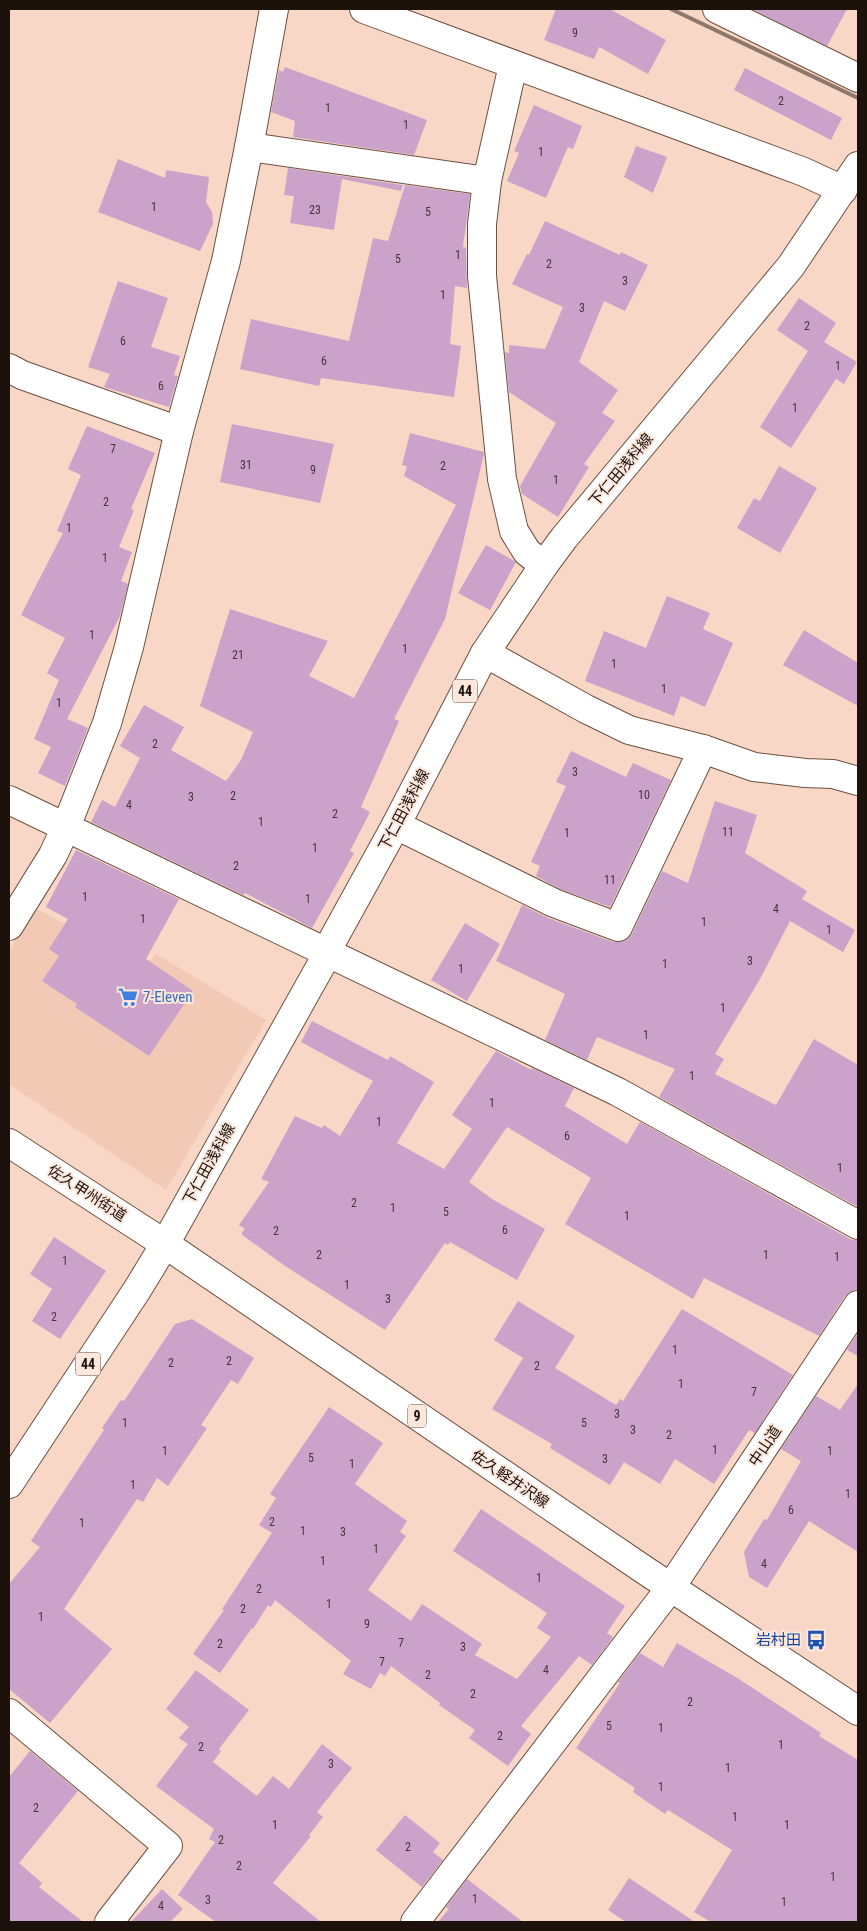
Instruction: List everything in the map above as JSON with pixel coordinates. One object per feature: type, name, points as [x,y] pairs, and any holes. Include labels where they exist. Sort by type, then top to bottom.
[{"type":"main road","points":[[9,926],[53,854],[66,827],[107,723],[129,647],[180,431],[226,261],[274,9]]},
{"type":"main road","points":[[364,9],[804,172],[850,195]]},
{"type":"main road","points":[[717,9],[858,78]]},
{"type":"main road","points":[[513,65],[487,181],[482,224],[482,276],[502,479],[514,531],[527,552],[544,565]]},
{"type":"main road","points":[[249,147],[487,181]]},
{"type":"main road","name":"下仁田浅科線","points":[[9,1484],[165,1244],[324,960],[326,952],[396,825],[485,653],[564,538],[850,195],[858,166]]},
{"type":"main road","points":[[9,368],[22,375],[180,431]]},
{"type":"main road","points":[[485,653],[586,710],[629,730],[703,749],[754,767],[833,774],[858,781]]},
{"type":"main road","points":[[396,825],[554,903],[618,927],[703,749]]},
{"type":"main road","points":[[9,800],[618,1092],[858,1225]]},
{"type":"main road","name":"佐久甲州街道","points":[[9,1143],[165,1244]]},
{"type":"main road","name":"佐久軽井沢線","points":[[165,1244],[671,1587],[858,1711]]},
{"type":"main road","name":"中山道","points":[[415,1922],[671,1587],[858,1306]]},
{"type":"main road","points":[[9,1713],[168,1846],[109,1922]]},
{"type":"shaded area","points":[[34,908],[146,965],[156,954],[266,1020],[166,1190],[9,1084],[9,952]]},
{"type":"building","points":[[556,9],[610,9],[666,40],[648,74],[599,47],[594,59],[544,40]]},
{"type":"building","points":[[752,9],[847,9],[827,46]]},
{"type":"building","points":[[285,67],[427,120],[414,155],[293,137],[295,121],[271,112],[279,70],[283,72]]},
{"type":"building","points":[[745,68],[842,118],[831,140],[734,90]]},
{"type":"building","points":[[534,105],[582,126],[573,149],[568,147],[546,198],[507,181],[519,153],[514,151]]},
{"type":"building","points":[[636,146],[667,157],[653,193],[624,177]]},
{"type":"building","points":[[118,159],[165,178],[166,170],[209,177],[206,202],[212,212],[213,224],[200,251],[98,212]]},
{"type":"building","points":[[288,168],[403,185],[401,191],[342,179],[334,230],[290,223],[294,196],[284,195]]},
{"type":"building","points":[[405,185],[470,194],[463,247],[466,248],[467,288],[455,286],[450,344],[461,346],[454,397],[321,378],[319,386],[240,369],[251,319],[349,341],[373,238],[388,241]]},
{"type":"building","points":[[545,221],[620,255],[621,252],[648,265],[625,311],[604,301],[579,362],[618,390],[602,413],[615,421],[584,464],[589,467],[558,517],[522,494],[520,486],[556,423],[509,392],[505,352],[509,353],[509,345],[545,349],[563,307],[512,284],[527,254],[529,255]]},
{"type":"building","points":[[118,281],[168,298],[151,347],[180,356],[174,375],[178,376],[169,407],[104,387],[110,374],[88,367]]},
{"type":"building","points":[[799,298],[836,323],[824,342],[857,362],[844,384],[836,379],[791,448],[760,427],[808,351],[777,330]]},
{"type":"building","points":[[232,424],[334,444],[320,503],[220,482]]},
{"type":"building","points":[[87,426],[155,453],[131,509],[134,510],[119,547],[132,552],[121,581],[128,584],[120,616],[67,719],[88,728],[65,786],[38,773],[51,747],[34,739],[59,680],[47,673],[65,638],[21,615],[63,533],[57,531],[81,475],[68,469]]},
{"type":"building","points":[[410,433],[484,452],[484,454],[445,619],[394,719],[399,721],[361,807],[370,812],[350,851],[354,853],[312,928],[245,893],[243,895],[91,822],[102,800],[115,807],[140,758],[120,746],[144,705],[184,727],[171,750],[226,781],[241,760],[253,732],[200,706],[230,609],[328,641],[309,676],[354,698],[456,505],[404,476],[407,466],[402,465]]},
{"type":"building","points":[[779,466],[817,488],[780,553],[737,528],[754,498],[760,501]]},
{"type":"building","points":[[486,545],[516,562],[490,610],[458,593]]},
{"type":"building","points":[[667,596],[710,613],[703,629],[733,643],[705,707],[681,696],[674,716],[585,681],[604,631],[646,648]]},
{"type":"building","points":[[804,630],[858,663],[858,706],[783,665]]},
{"type":"building","points":[[571,751],[626,777],[633,763],[671,780],[610,907],[560,889],[536,876],[540,866],[531,862],[566,786],[556,782]]},
{"type":"building","points":[[715,801],[757,815],[745,853],[807,891],[802,899],[855,930],[843,952],[790,921],[760,979],[715,1054],[724,1059],[715,1074],[776,1105],[814,1039],[858,1065],[858,1207],[659,1097],[675,1069],[597,1037],[587,1060],[545,1040],[565,994],[496,961],[522,905],[548,918],[613,942],[627,940],[632,934],[662,871],[688,883]]},
{"type":"building","points":[[76,850],[179,899],[146,959],[193,991],[149,1056],[75,1007],[77,1004],[42,981],[59,956],[49,949],[68,919],[46,907]]},
{"type":"building","points":[[465,923],[500,944],[467,1001],[431,980]]},
{"type":"building","points":[[312,1021],[388,1060],[390,1056],[434,1082],[397,1143],[444,1169],[472,1129],[452,1115],[496,1051],[531,1070],[532,1068],[574,1088],[565,1106],[627,1144],[640,1122],[850,1239],[858,1241],[858,1289],[851,1291],[845,1296],[819,1336],[704,1278],[693,1299],[565,1224],[591,1178],[507,1127],[469,1182],[492,1199],[545,1229],[517,1280],[450,1242],[448,1245],[445,1243],[385,1330],[285,1266],[241,1234],[245,1229],[239,1225],[269,1182],[261,1179],[295,1116],[322,1128],[324,1125],[340,1136],[373,1081],[301,1042]]},
{"type":"building","points":[[54,1237],[106,1271],[60,1339],[32,1321],[52,1289],[30,1274]]},
{"type":"building","points":[[518,1301],[575,1336],[555,1368],[616,1405],[620,1399],[623,1401],[682,1309],[793,1375],[755,1433],[749,1430],[714,1484],[675,1459],[660,1484],[624,1462],[610,1485],[550,1448],[552,1444],[492,1409],[523,1358],[494,1340]]},
{"type":"building","points":[[192,1319],[254,1358],[238,1384],[231,1380],[201,1425],[207,1428],[168,1486],[157,1478],[143,1502],[137,1499],[64,1609],[112,1649],[50,1723],[9,1689],[9,1584],[40,1547],[31,1541],[104,1430],[102,1428],[121,1400],[124,1401],[175,1324]]},
{"type":"building","points":[[858,1333],[858,1356],[847,1350]]},
{"type":"building","points":[[858,1384],[858,1552],[809,1521],[767,1588],[749,1577],[744,1552],[764,1519],[767,1520],[801,1461],[781,1449],[816,1396],[840,1410]]},
{"type":"building","points":[[329,1407],[383,1443],[355,1484],[407,1521],[400,1532],[406,1536],[368,1590],[411,1621],[422,1604],[482,1644],[475,1655],[517,1679],[551,1637],[537,1628],[547,1613],[453,1551],[481,1509],[625,1606],[607,1633],[613,1637],[592,1665],[579,1656],[521,1726],[531,1734],[508,1766],[469,1738],[475,1730],[439,1705],[440,1703],[391,1666],[385,1676],[380,1673],[371,1689],[343,1674],[351,1661],[275,1600],[271,1607],[268,1605],[253,1629],[220,1673],[193,1654],[224,1610],[222,1609],[272,1533],[259,1525],[276,1498],[270,1494]]},
{"type":"building","points":[[677,1643],[739,1679],[821,1733],[819,1736],[858,1760],[858,1922],[711,1922],[694,1912],[732,1850],[668,1810],[665,1814],[633,1792],[635,1788],[576,1748],[620,1683],[618,1682],[640,1653],[663,1667]]},
{"type":"building","points":[[196,1670],[249,1710],[219,1749],[221,1751],[213,1762],[257,1796],[273,1776],[289,1789],[322,1744],[352,1768],[317,1812],[323,1817],[309,1835],[311,1836],[273,1883],[321,1922],[216,1922],[178,1895],[215,1842],[209,1839],[214,1829],[156,1786],[188,1744],[179,1738],[189,1727],[166,1709]]},
{"type":"building","points":[[30,1751],[78,1791],[19,1863],[42,1883],[39,1887],[83,1922],[9,1922],[9,1777]]},
{"type":"building","points":[[405,1815],[440,1843],[433,1852],[443,1860],[422,1887],[376,1850]]},
{"type":"building","points":[[629,1878],[695,1922],[626,1922],[608,1910]]},
{"type":"building","points":[[467,1879],[523,1922],[438,1922],[449,1909],[446,1907]]},
{"type":"building","points":[[162,1889],[183,1909],[170,1922],[131,1922]]},
{"type":"railway","points":[[671,9],[858,98]]},
{"type":"place","name":"7-Eleven","points":[[128,997]]},
{"type":"place","name":"岩村田","points":[[816,1640]]}]
